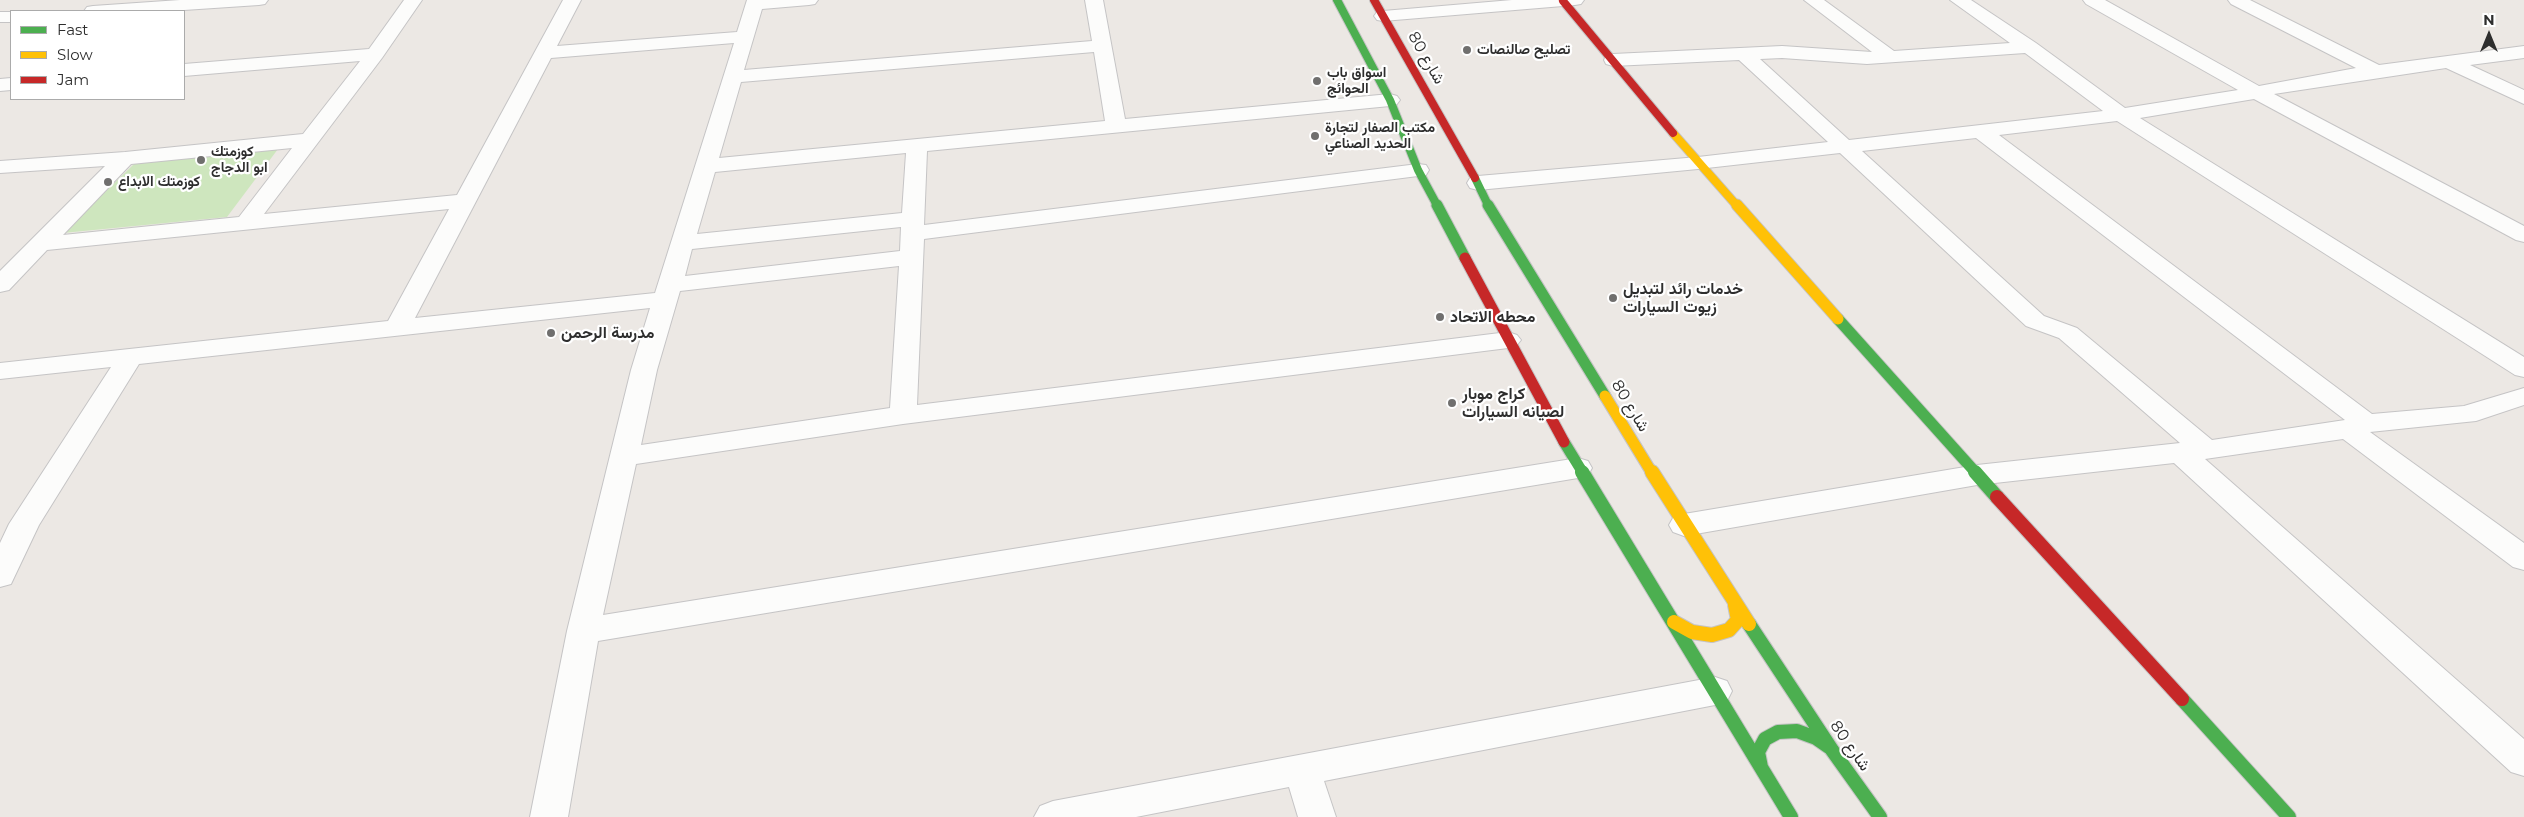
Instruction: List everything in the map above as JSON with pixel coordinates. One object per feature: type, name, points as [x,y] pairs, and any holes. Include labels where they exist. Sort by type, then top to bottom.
[{"type":"main road","points":[[1336,0],[1390,100],[1418,170],[1578,468],[1674,622],[1791,817]]},
{"type":"main road","name":"شارع 80","points":[[1374,0],[1478,182],[1482,195],[1684,525],[1832,750],[1880,817]]},
{"type":"main road","points":[[1569,1],[1613,60],[1698,163],[1977,475],[2289,817]]},
{"type":"main road","points":[[1674,622],[1692,632],[1712,635],[1729,630],[1738,620],[1735,605]]},
{"type":"main road","points":[[1761,767],[1758,752],[1765,739],[1778,732],[1803,733],[1816,738],[1832,750]]},
{"type":"street","points":[[101,10],[153,4],[259,0]]},
{"type":"street","points":[[245,224],[376,54],[413,0]]},
{"type":"street","points":[[397,329],[572,0]]},
{"type":"street","points":[[550,817],[584,631],[644,370],[755,2],[809,0]]},
{"type":"street","points":[[1094,0],[1116,126]]},
{"type":"street","points":[[1813,0],[1892,57]]},
{"type":"street","points":[[1959,0],[2029,47],[2120,115],[2524,369]]},
{"type":"street","points":[[2092,0],[2257,93],[2524,235]]},
{"type":"street","points":[[2237,0],[2376,71]]},
{"type":"street","points":[[1383,16],[1569,1]]},
{"type":"street","points":[[544,53],[744,37]]},
{"type":"street","points":[[732,77],[1102,46]]},
{"type":"street","points":[[1613,60],[1782,52],[1867,58],[2029,47]]},
{"type":"street","points":[[1478,182],[1698,163],[1842,145],[2120,115],[2257,93],[2274,88],[2376,71],[2524,52]]},
{"type":"street","points":[[185,70],[376,54]]},
{"type":"street","points":[[1744,54],[2035,321],[2068,333],[2524,761]]},
{"type":"street","points":[[2449,62],[2524,98]]},
{"type":"street","points":[[706,166],[1390,100]]},
{"type":"street","points":[[1980,131],[2524,559]]},
{"type":"street","points":[[0,166],[125,158],[310,140]]},
{"type":"street","points":[[903,414],[917,145]]},
{"type":"street","points":[[0,285],[125,158]]},
{"type":"street","points":[[0,371],[397,329],[667,292],[912,237],[1418,170]]},
{"type":"street","points":[[39,244],[466,201]]},
{"type":"street","points":[[682,243],[912,237]]},
{"type":"street","points":[[623,457],[903,414],[1508,340]]},
{"type":"street","points":[[0,576],[12,525],[131,356]]},
{"type":"street","points":[[1684,525],[1977,475],[2193,451],[2357,426],[2466,415],[2524,396]]},
{"type":"street","points":[[584,631],[1578,468]]},
{"type":"street","points":[[1053,817],[1714,691]]},
{"type":"street","points":[[1302,770],[1317,817]]},
{"type":"green space","points":[[278,149],[227,217],[63,233],[134,164]]},
{"type":"traffic: fast","points":[[1337,0],[1390,100],[1418,170],[1465,258]]},
{"type":"traffic: fast","points":[[1475,178],[1482,195],[1605,396]]},
{"type":"traffic: fast","points":[[1838,319],[1997,497]]},
{"type":"traffic: fast","points":[[1564,442],[1791,817]]},
{"type":"traffic: fast","points":[[1749,624],[1832,750],[1880,817]]},
{"type":"traffic: fast","points":[[2182,699],[2289,817]]},
{"type":"traffic: fast","points":[[1761,767],[1758,752],[1765,739],[1778,732],[1797,731],[1816,738],[1829,747]]},
{"type":"traffic: slow","points":[[1673,133],[1838,319]]},
{"type":"traffic: slow","points":[[1605,396],[1684,525],[1749,624]]},
{"type":"traffic: slow","points":[[1674,622],[1692,632],[1712,635],[1729,630],[1738,620],[1735,605]]},
{"type":"traffic: jam","points":[[1374,0],[1475,178]]},
{"type":"traffic: jam","points":[[1563,1],[1673,133]]},
{"type":"traffic: jam","points":[[1465,258],[1564,442]]},
{"type":"traffic: jam","points":[[1997,497],[2182,699]]},
{"type":"place","name":"تصليح صالنصات","points":[[1467,50]]},
{"type":"place","name":"اسواق باب الحوائج","points":[[1317,81]]},
{"type":"place","name":"مكتب الصفار لتجارة الحديد الصناعي","points":[[1315,136]]},
{"type":"place","name":"كوزمتك ابو الدجاج","points":[[201,160]]},
{"type":"place","name":"كوزمتك الابداع","points":[[108,182]]},
{"type":"place","name":"خدمات رائد لتبديل زيوت السيارات","points":[[1613,298]]},
{"type":"place","name":"محطه الاتحاد","points":[[1440,317]]},
{"type":"place","name":"مدرسة الرحمن","points":[[551,333]]},
{"type":"place","name":"كراج موبار لصيانه السيارات","points":[[1452,403]]}]
